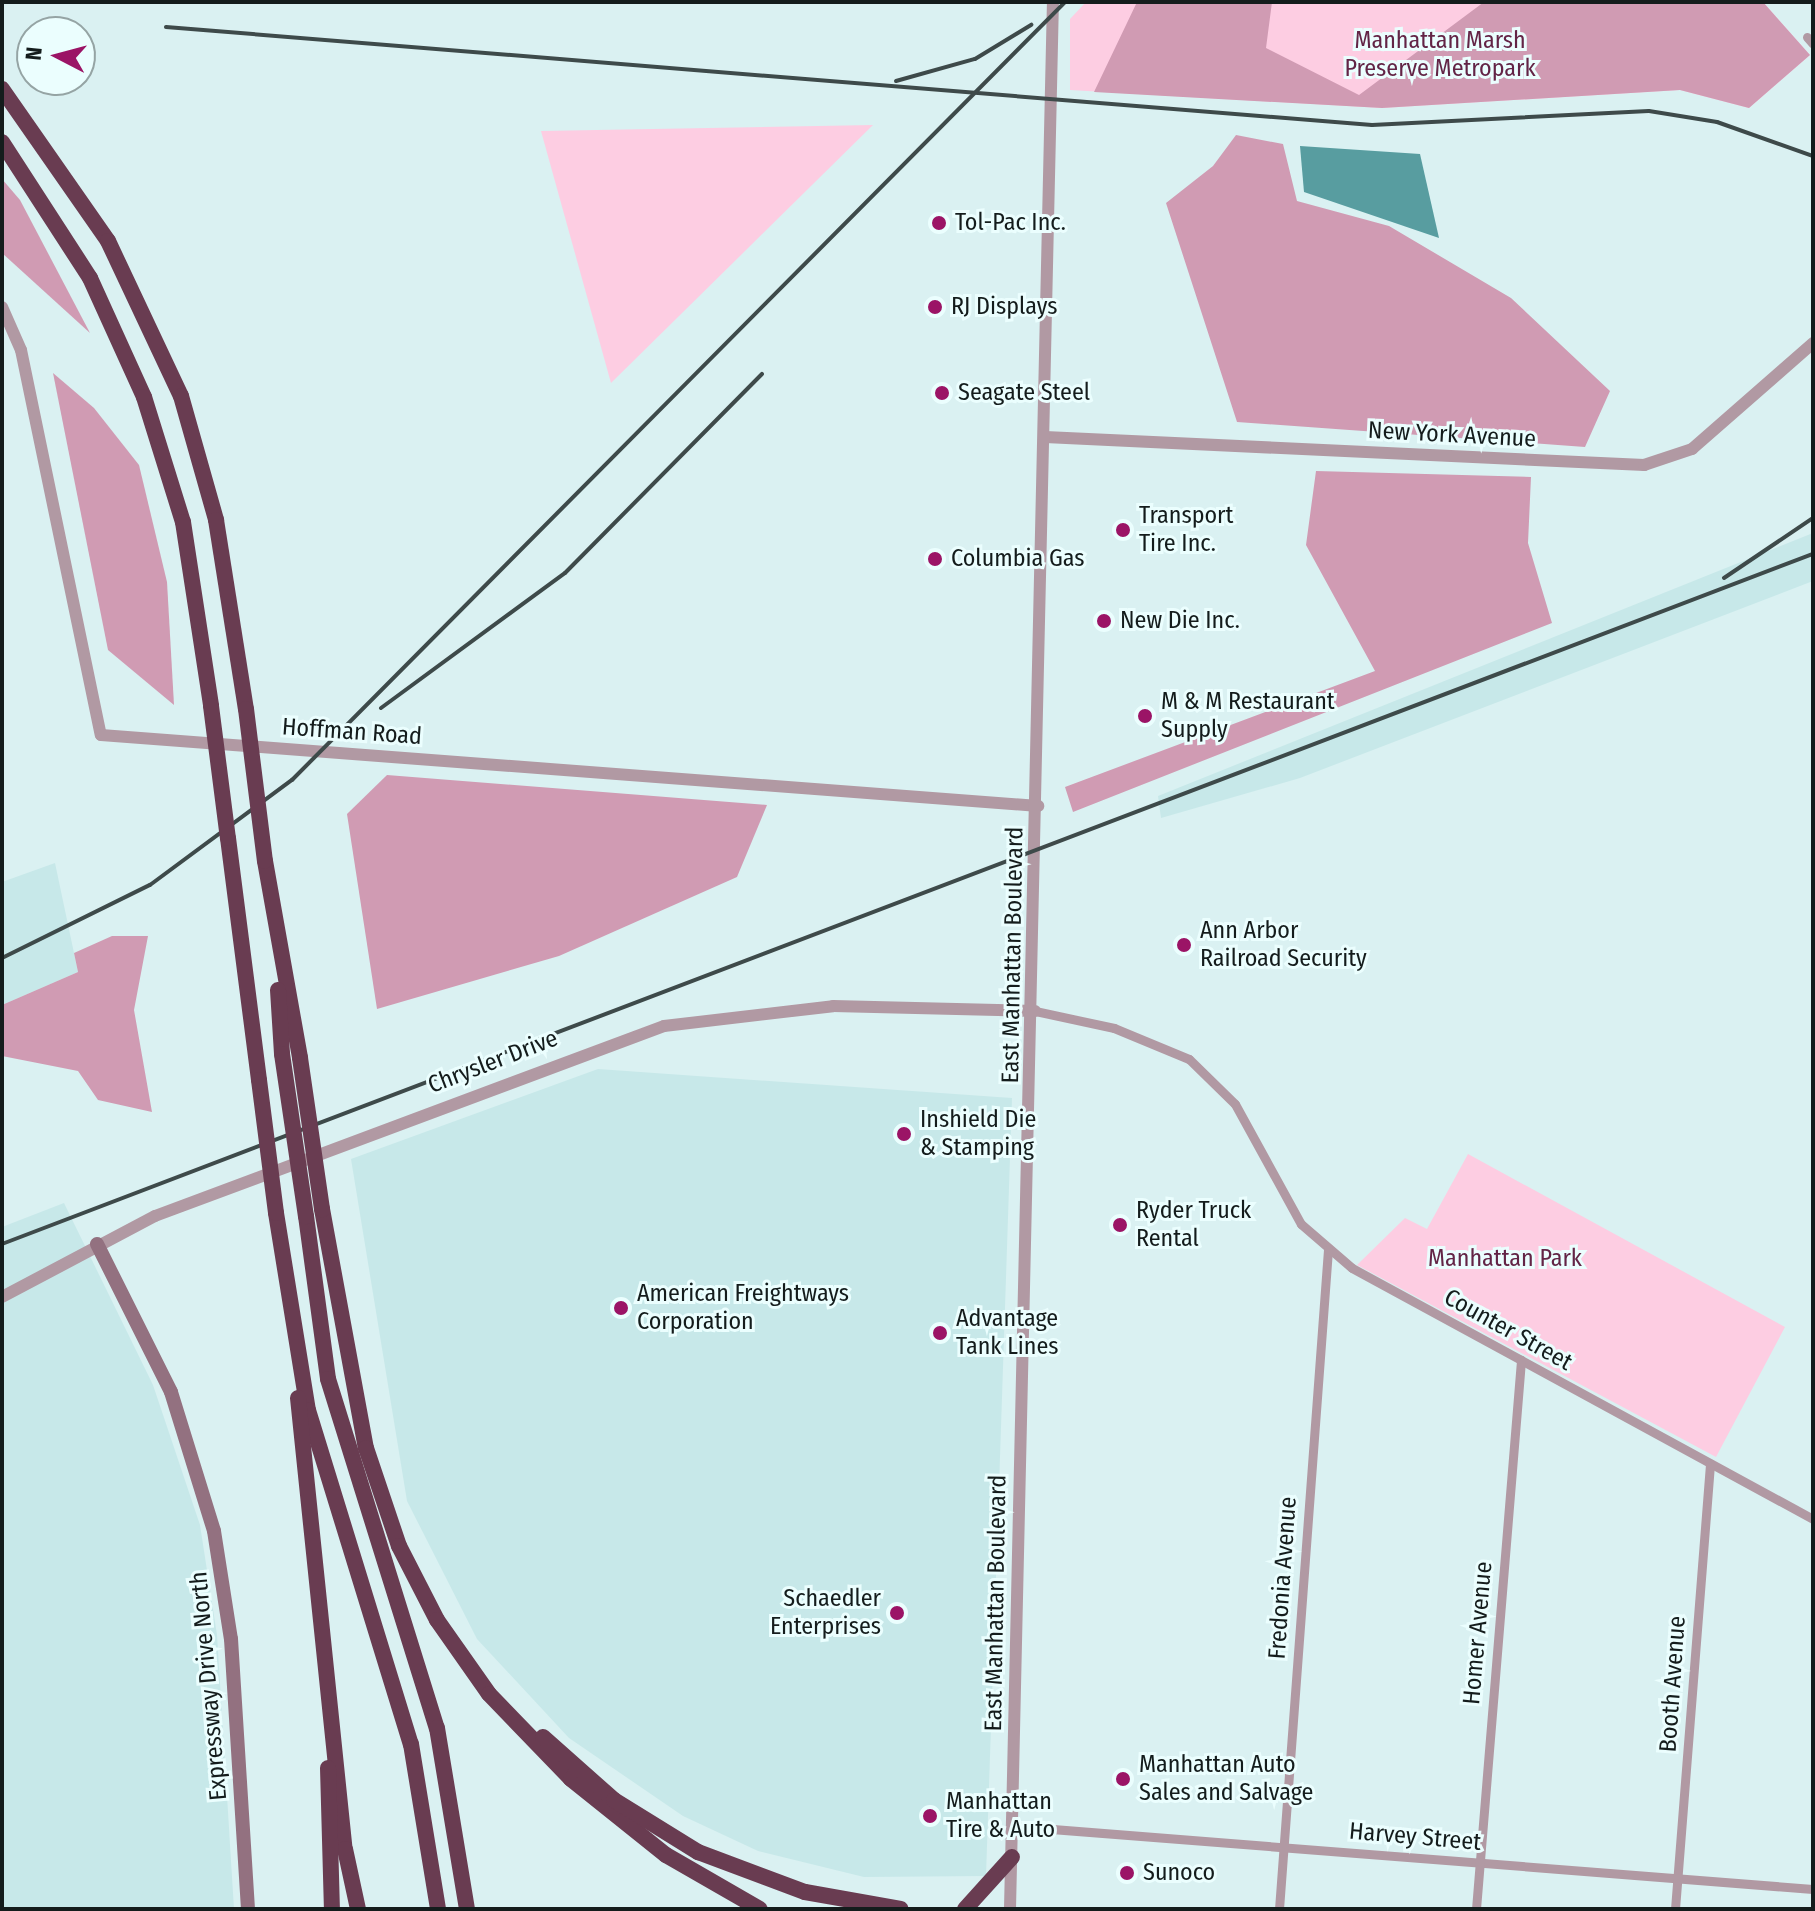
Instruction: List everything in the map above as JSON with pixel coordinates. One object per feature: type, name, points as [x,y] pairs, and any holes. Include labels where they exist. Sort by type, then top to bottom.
[{"type":"highway","points":[[2,89],[108,241],[181,396],[216,520],[246,709],[274,920],[361,1427],[411,1572],[476,1677],[553,1763],[666,1855],[760,1909]]},
{"type":"highway","points":[[2,142],[90,278],[148,407],[183,522],[211,706],[276,1213],[296,1344],[334,1743],[358,1909]]},
{"type":"highway","points":[[274,920],[282,1054],[328,1379],[437,1728],[467,1909]]},
{"type":"highway","points":[[296,1344],[328,1485],[411,1744],[438,1909]]},
{"type":"highway","points":[[411,1572],[527,1722],[642,1820],[763,1879],[901,1909]]},
{"type":"highway","points":[[332,1909],[326,1774],[334,1743]]},
{"type":"highway","points":[[965,1909],[1012,1857]]},
{"type":"main road","name":"Expressway Drive North","points":[[97,1244],[171,1392],[214,1531],[231,1639],[248,1909]]},
{"type":"street","name":"East Manhattan Boulevard","points":[[1010,1909],[1035,1011],[1053,2]]},
{"type":"street","name":"Hoffman Road","points":[[2,307],[21,350],[101,735],[1038,806]]},
{"type":"street","name":"New York Avenue","points":[[1045,437],[1644,465],[1692,449],[1813,343]]},
{"type":"street","name":"Chrysler Drive","points":[[2,1297],[97,1244],[588,1049],[664,1026],[833,1006],[1035,1011]]},
{"type":"street","name":"Counter Street","points":[[1035,1011],[1151,1040],[1211,1076],[1235,1104],[1286,1203],[1328,1250],[1521,1360],[1813,1519]]},
{"type":"street","name":"Fredonia Avenue","points":[[1279,1909],[1328,1250]]},
{"type":"street","name":"Homer Avenue","points":[[1476,1909],[1521,1360]]},
{"type":"street","name":"Booth Avenue","points":[[1675,1909],[1710,1463]]},
{"type":"street","name":"Harvey Street","points":[[1014,1826],[1813,1889]]},
{"type":"shaded area","points":[[1813,533],[1813,581],[1300,778],[1161,818],[1158,796]]},
{"type":"shaded area","points":[[55,863],[78,972],[2,1005],[2,882]]},
{"type":"shaded area","points":[[598,1069],[1012,1098],[986,1876],[864,1877],[758,1851],[683,1816],[569,1738],[477,1639],[407,1501],[351,1159]]},
{"type":"shaded area","points":[[64,1203],[153,1385],[200,1525],[217,1635],[234,1909],[2,1909],[2,1227]]},
{"type":"green space","name":"Manhattan Marsh Preserve Metropark","points":[[1086,2],[1763,2],[1810,55],[1749,108],[1680,90],[1382,108],[1070,90],[1070,19]]},
{"type":"green space","name":"Manhattan Marsh Preserve Metropark","points":[[1137,2],[1272,2],[1266,48],[1359,95],[1484,2],[1763,2],[1810,55],[1749,108],[1680,90],[1382,108],[1094,92]]},
{"type":"green space","points":[[873,125],[611,383],[541,131]]},
{"type":"green space","points":[[1236,135],[1283,144],[1297,201],[1389,226],[1511,298],[1610,391],[1585,447],[1237,422],[1166,203],[1213,166]]},
{"type":"green space","points":[[2,179],[20,200],[90,333],[2,253]]},
{"type":"green space","points":[[53,373],[94,408],[139,465],[167,582],[174,705],[108,650]]},
{"type":"green space","points":[[1316,471],[1531,477],[1528,543],[1552,623],[1073,812],[1065,787],[1375,671],[1306,545]]},
{"type":"green space","points":[[387,775],[767,805],[737,877],[559,956],[377,1009],[347,814]]},
{"type":"green space","points":[[112,936],[148,936],[134,1010],[152,1112],[98,1100],[78,1071],[2,1056],[2,1005],[78,972],[74,953]]},
{"type":"green space","name":"Manhattan Park","points":[[1468,1154],[1785,1327],[1716,1457],[1357,1265],[1405,1218],[1427,1229]]},
{"type":"water","points":[[1300,146],[1420,154],[1439,238],[1304,192]]},
{"type":"railway","points":[[2,958],[150,885],[292,780],[1065,2]]},
{"type":"railway","points":[[896,81],[975,59],[1031,25]]},
{"type":"railway","points":[[166,27],[1372,125],[1649,111],[1717,122],[1813,156]]},
{"type":"railway","points":[[381,708],[565,573],[762,374]]},
{"type":"railway","points":[[1724,578],[1813,518]]},
{"type":"railway","points":[[2,1244],[1813,554]]},
{"type":"place","name":"Tol-Pac Inc.","points":[[939,223]]},
{"type":"place","name":"RJ Displays","points":[[935,307]]},
{"type":"place","name":"Seagate Steel","points":[[942,393]]},
{"type":"place","name":"Transport Tire Inc.","points":[[1123,530]]},
{"type":"place","name":"Columbia Gas","points":[[935,559]]},
{"type":"place","name":"New Die Inc.","points":[[1104,621]]},
{"type":"place","name":"M & M Restaurant Supply","points":[[1145,716]]},
{"type":"place","name":"Ann Arbor Railroad Security","points":[[1184,945]]},
{"type":"place","name":"Inshield Die & Stamping","points":[[904,1134]]},
{"type":"place","name":"Ryder Truck Rental","points":[[1120,1225]]},
{"type":"place","name":"American Freightways Corporation","points":[[621,1308]]},
{"type":"place","name":"Advantage Tank Lines","points":[[940,1333]]},
{"type":"place","name":"Schaedler Enterprises","points":[[897,1613]]},
{"type":"place","name":"Manhattan Auto Sales and Salvage","points":[[1123,1779]]},
{"type":"place","name":"Manhattan Tire & Auto","points":[[930,1816]]},
{"type":"place","name":"Sunoco","points":[[1127,1873]]}]
